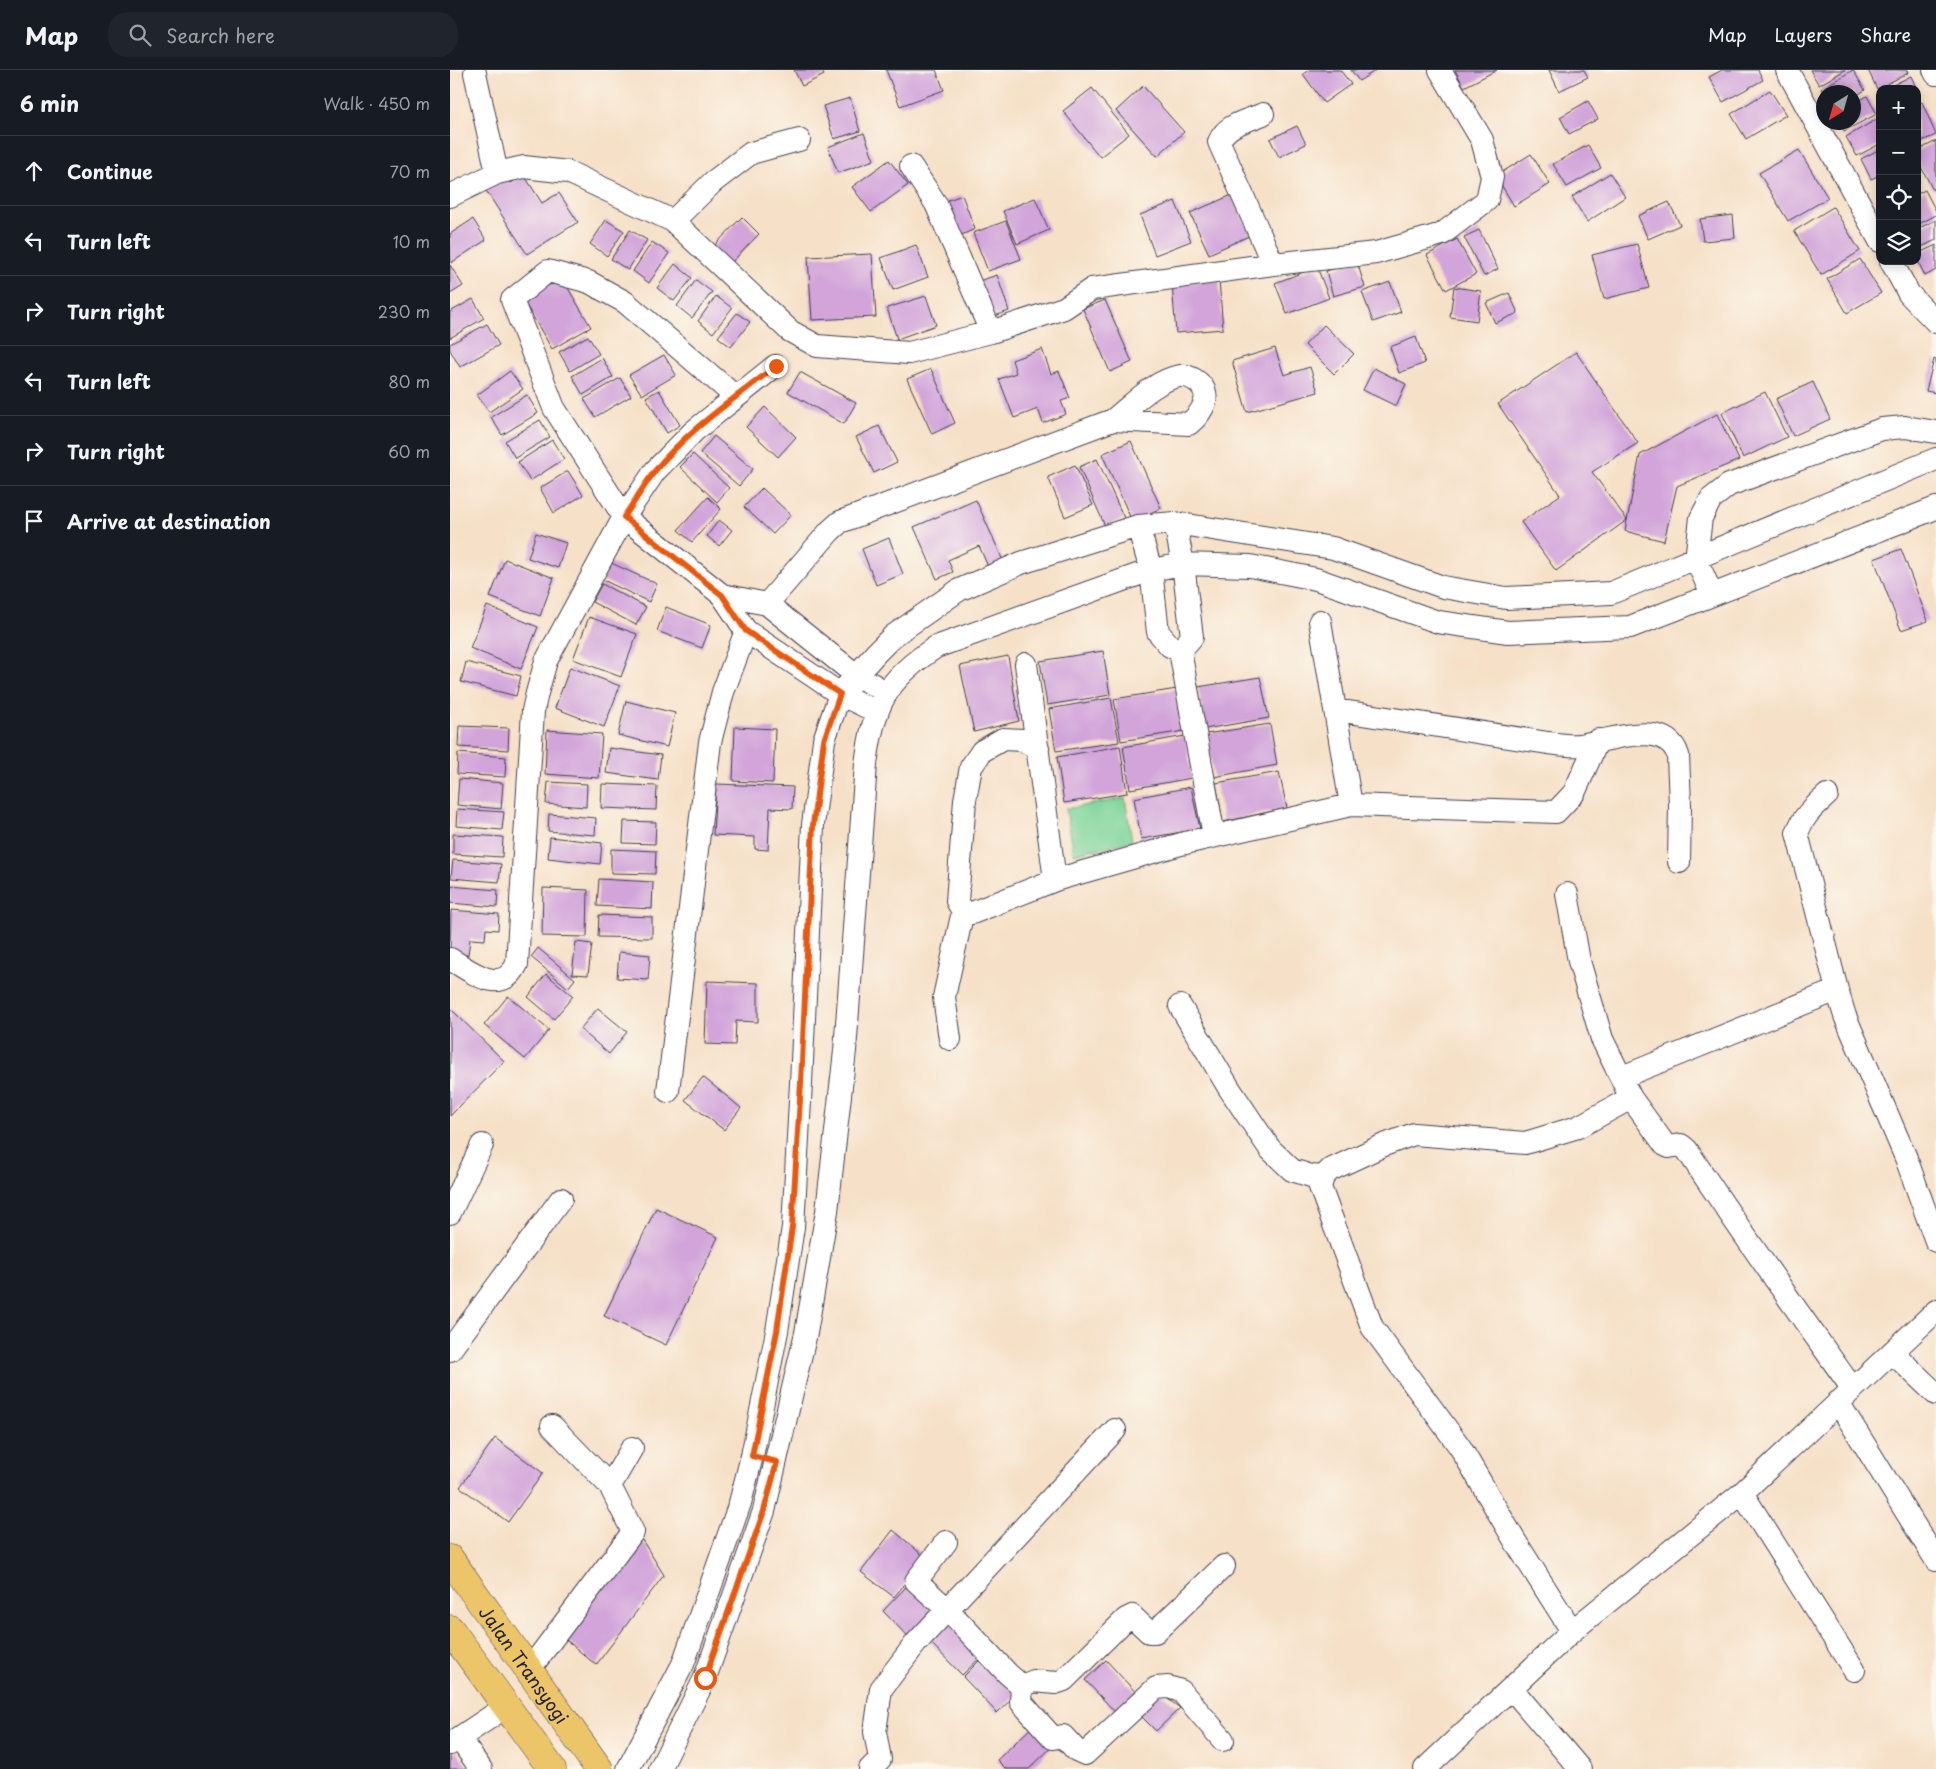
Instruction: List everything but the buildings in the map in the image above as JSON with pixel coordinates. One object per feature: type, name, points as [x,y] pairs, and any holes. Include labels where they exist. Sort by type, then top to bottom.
[{"type":"highway","name":"Jalan Transyogi","points":[[450,1559],[599,1769]]},
{"type":"highway","points":[[450,1616],[478,1598]]},
{"type":"highway","points":[[450,1629],[552,1769]]},
{"type":"street","points":[[450,196],[497,173],[524,167],[568,172],[673,220],[790,331],[817,346],[909,353],[991,332],[1064,308],[1092,289],[1273,264],[1376,253],[1442,234],[1488,200],[1492,177],[1482,140],[1440,70]]},
{"type":"street","points":[[1787,70],[1876,234]]},
{"type":"street","points":[[1934,70],[1936,74]]},
{"type":"street","points":[[475,73],[497,173]]},
{"type":"street","points":[[1263,114],[1228,128],[1219,142],[1273,264]]},
{"type":"street","points":[[673,220],[713,182],[750,153],[799,140]]},
{"type":"street","points":[[911,166],[936,204],[991,332]]},
{"type":"street","points":[[1893,265],[1909,294],[1936,322]]},
{"type":"street","points":[[736,397],[625,302],[589,282],[548,271],[512,300],[554,408],[624,517],[722,595],[746,631],[840,694],[877,712]]},
{"type":"street","points":[[450,959],[482,978],[490,980],[505,979],[511,975],[517,964],[534,711],[546,661],[624,517],[655,471],[694,431],[776,366]]},
{"type":"street","points":[[766,604],[840,522],[1113,420]]},
{"type":"street","points":[[1712,595],[1696,559],[1701,518],[1705,509],[1719,491],[1882,429],[1905,427],[1936,432]]},
{"type":"street","points":[[628,1769],[683,1664],[740,1503],[752,1456],[777,1331],[792,1227],[813,825],[824,740],[840,694],[893,636],[959,590],[1022,563],[1138,526],[1175,523],[1333,548],[1443,587],[1506,598],[1611,593],[1936,459]]},
{"type":"street","points":[[660,1769],[705,1678],[764,1511],[777,1462],[806,1333],[827,1211],[845,1052],[866,764],[870,737],[877,712],[886,692],[912,662],[936,647],[1151,570],[1184,564],[1250,566],[1316,579],[1438,622],[1508,632],[1630,627],[1936,508]]},
{"type":"street","points":[[1175,523],[1184,564],[1192,637],[1180,651]]},
{"type":"street","points":[[1138,526],[1151,570],[1158,632],[1170,646],[1180,651]]},
{"type":"street","points":[[722,595],[766,604],[856,675],[886,692]]},
{"type":"street","points":[[1320,621],[1351,805]]},
{"type":"street","points":[[668,1091],[710,742],[723,692],[746,631]]},
{"type":"street","points":[[1180,651],[1214,836]]},
{"type":"street","points":[[1026,664],[1055,880]]},
{"type":"street","points":[[1336,710],[1548,743],[1578,745],[1598,740],[1648,733],[1663,737],[1676,750],[1680,806],[1679,862]]},
{"type":"street","points":[[950,1038],[944,997],[963,911],[957,901],[964,800],[970,767],[982,751],[1003,739],[1023,740],[1038,749]]},
{"type":"street","points":[[963,911],[972,913],[1055,880],[1181,844],[1351,805],[1556,812],[1574,793],[1598,740]]},
{"type":"street","points":[[1827,795],[1805,815],[1797,832],[1845,1016],[1906,1158],[1936,1241]]},
{"type":"street","points":[[1567,894],[1581,970],[1602,1039],[1631,1098],[1664,1145],[1669,1148],[1681,1145],[1687,1150],[1741,1232],[1771,1272],[1845,1395],[1936,1560]]},
{"type":"street","points":[[1622,1077],[1837,990]]},
{"type":"street","points":[[1180,1006],[1229,1088],[1270,1149],[1292,1170],[1311,1176],[1323,1177]]},
{"type":"street","points":[[1572,1631],[1514,1541],[1460,1447],[1372,1327],[1320,1186],[1323,1177],[1330,1170],[1384,1145],[1414,1134],[1525,1143],[1578,1127],[1631,1098]]},
{"type":"street","points":[[450,1213],[482,1145]]},
{"type":"street","points":[[450,1350],[562,1199]]},
{"type":"street","points":[[1425,1769],[1572,1631],[1742,1493],[1936,1311]]},
{"type":"street","points":[[1892,1352],[1936,1394]]},
{"type":"street","points":[[529,1670],[633,1532],[610,1486],[552,1426]]},
{"type":"street","points":[[870,1769],[880,1759],[875,1732],[881,1688],[916,1644],[1115,1430]]},
{"type":"street","points":[[610,1486],[632,1448]]},
{"type":"street","points":[[752,1456],[777,1462]]},
{"type":"street","points":[[1742,1493],[1854,1670]]},
{"type":"street","points":[[946,1542],[916,1581],[948,1610],[1008,1674],[1022,1686]]},
{"type":"street","points":[[1022,1686],[1034,1681],[1055,1683],[1064,1680],[1126,1619],[1132,1616],[1149,1632],[1156,1632],[1224,1566]]},
{"type":"street","points":[[1022,1686],[1021,1702],[1053,1738],[1063,1736],[1087,1762],[1156,1688],[1168,1687],[1181,1691],[1223,1740]]},
{"type":"street","points":[[1512,1689],[1580,1769]]},
{"type":"street","points":[[481,1769],[454,1741],[507,1706]]},
{"type":"green space","points":[[1125,798],[1132,841],[1074,854],[1066,809]]},
{"type":"route","points":[[705,1678],[764,1511],[777,1462],[752,1456],[777,1331],[792,1227],[813,825],[824,740],[840,694],[746,631],[722,595],[624,517],[655,471],[694,431],[776,366]]}]
